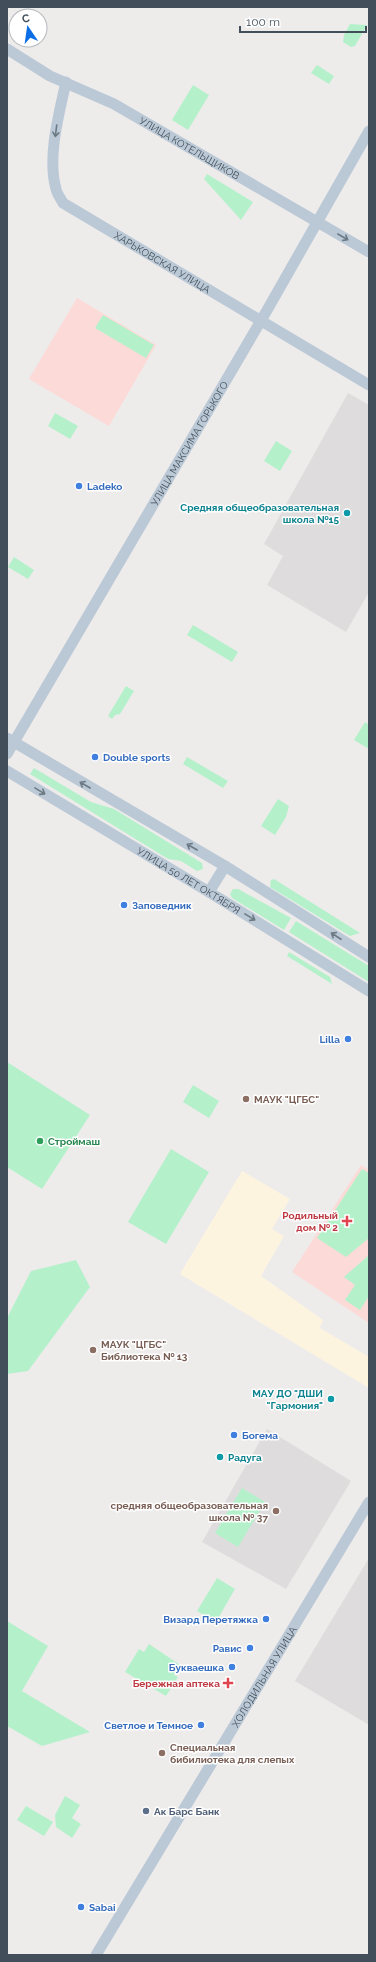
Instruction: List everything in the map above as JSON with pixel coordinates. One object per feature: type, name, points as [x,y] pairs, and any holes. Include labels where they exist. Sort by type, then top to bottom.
[{"type":"street","name":"УЛИЦА КОТЕЛЬЩИКОВ","points":[[7,49],[50,76],[114,104],[369,252]]},
{"type":"street","name":"ХАРЬКОВСКАЯ УЛИЦА","points":[[66,82],[56,128],[54,158],[56,191],[63,203],[369,385]]},
{"type":"street","name":"УЛИЦА МАКСИМА ГОРЬКОГО","points":[[7,754],[10,740],[260,320],[369,131]]},
{"type":"street","points":[[10,740],[225,866],[369,957]]},
{"type":"street","name":"УЛИЦА 50 ЛЕТ ОКТЯБРЯ","points":[[7,770],[369,991]]},
{"type":"street","points":[[209,892],[225,866]]},
{"type":"street","name":"ХОЛОДИЛЬНАЯ УЛИЦА","points":[[96,1955],[369,1502]]},
{"type":"shaded area","points":[[77,298],[156,345],[109,426],[29,379]]},
{"type":"shaded area","points":[[348,393],[369,405],[369,592],[346,632],[267,585],[283,556],[264,544]]},
{"type":"shaded area","name":"Родильный дом № 2","points":[[361,1165],[369,1170],[369,1323],[292,1272]]},
{"type":"shaded area","points":[[242,1171],[290,1199],[272,1229],[284,1236],[261,1276],[323,1320],[320,1328],[369,1357],[369,1388],[180,1274]]},
{"type":"shaded area","name":"средняя общеобразовательная школа № 37","points":[[267,1429],[351,1481],[286,1589],[202,1542]]},
{"type":"shaded area","points":[[369,1558],[369,1725],[295,1681]]},
{"type":"green space","points":[[350,24],[367,25],[355,46],[351,47],[343,42],[344,35]]},
{"type":"green space","points":[[317,65],[334,76],[329,84],[311,73]]},
{"type":"green space","points":[[193,85],[209,95],[188,130],[172,120]]},
{"type":"green space","points":[[207,174],[253,202],[241,220],[204,179]]},
{"type":"green space","points":[[103,315],[154,345],[146,358],[95,328]]},
{"type":"green space","points":[[55,413],[78,426],[70,439],[48,426]]},
{"type":"green space","points":[[276,441],[292,451],[280,471],[264,461]]},
{"type":"green space","points":[[14,557],[34,570],[28,579],[8,567]]},
{"type":"green space","points":[[193,625],[238,652],[232,662],[187,635]]},
{"type":"green space","points":[[126,686],[134,691],[120,714],[115,715],[112,719],[108,716]]},
{"type":"green space","points":[[365,722],[369,725],[369,749],[354,740]]},
{"type":"green space","points":[[187,757],[228,781],[223,788],[183,764]]},
{"type":"green space","points":[[34,768],[91,802],[114,809],[202,863],[203,869],[197,871],[181,861],[168,859],[30,774]]},
{"type":"green space","points":[[278,799],[289,806],[286,817],[275,835],[261,826]]},
{"type":"green space","points":[[274,879],[360,933],[350,936],[270,887],[271,880]]},
{"type":"green space","points":[[233,889],[238,889],[291,918],[284,930],[232,898],[230,894]]},
{"type":"green space","points":[[296,921],[369,966],[369,982],[289,932]]},
{"type":"green space","points":[[289,952],[330,977],[332,984],[287,956]]},
{"type":"green space","name":"Строймаш","points":[[7,1062],[90,1115],[42,1189],[7,1167]]},
{"type":"green space","points":[[193,1085],[219,1101],[209,1118],[183,1102]]},
{"type":"green space","points":[[171,1149],[209,1172],[166,1244],[128,1222]]},
{"type":"green space","points":[[362,1169],[369,1173],[369,1238],[346,1257],[317,1238]]},
{"type":"green space","points":[[369,1255],[369,1296],[360,1310],[345,1300],[355,1285],[344,1277]]},
{"type":"green space","points":[[76,1260],[90,1287],[28,1371],[7,1374],[7,1318],[31,1271]]},
{"type":"green space","points":[[242,1488],[265,1502],[238,1547],[215,1533]]},
{"type":"green space","points":[[217,1578],[235,1589],[216,1622],[197,1611]]},
{"type":"green space","points":[[7,1621],[48,1646],[22,1691],[90,1732],[42,1746],[7,1726]]},
{"type":"green space","points":[[149,1644],[180,1665],[174,1675],[178,1677],[166,1696],[125,1672],[139,1649],[144,1652]]},
{"type":"green space","points":[[65,1796],[80,1805],[72,1818],[81,1824],[72,1838],[56,1827],[55,1815]]},
{"type":"green space","points":[[26,1806],[53,1822],[44,1836],[17,1820]]},
{"type":"place","name":"Ladeko","points":[[79,486]]},
{"type":"place","name":"Средняя общеобразовательная школа №15","points":[[347,513]]},
{"type":"place","name":"Double sports","points":[[95,757]]},
{"type":"place","name":"Заповедник","points":[[124,905]]},
{"type":"place","name":"Lilla","points":[[348,1039]]},
{"type":"place","name":"МАУК \"ЦГБС\"","points":[[246,1099]]},
{"type":"place","name":"Строймаш","points":[[40,1141]]},
{"type":"place","name":"Родильный дом № 2","points":[[347,1221]]},
{"type":"place","name":"МАУК \"ЦГБС\" Библиотека № 13","points":[[93,1350]]},
{"type":"place","name":"МАУ ДО \"ДШИ \"Гармония\"","points":[[331,1399]]},
{"type":"place","name":"Богема","points":[[234,1435]]},
{"type":"place","name":"Радуга","points":[[220,1457]]},
{"type":"place","name":"средняя общеобразовательная школа № 37","points":[[276,1511]]},
{"type":"place","name":"Визард Перетяжка","points":[[266,1619]]},
{"type":"place","name":"Равис","points":[[250,1648]]},
{"type":"place","name":"Букваешка","points":[[232,1667]]},
{"type":"place","name":"Бережная аптека","points":[[228,1683]]},
{"type":"place","name":"Светлое и Темное","points":[[201,1725]]},
{"type":"place","name":"Специальная бибилиотека для слепых","points":[[162,1753]]},
{"type":"place","name":"Ак Барс Банк","points":[[146,1811]]},
{"type":"place","name":"Sabai","points":[[81,1907]]}]
